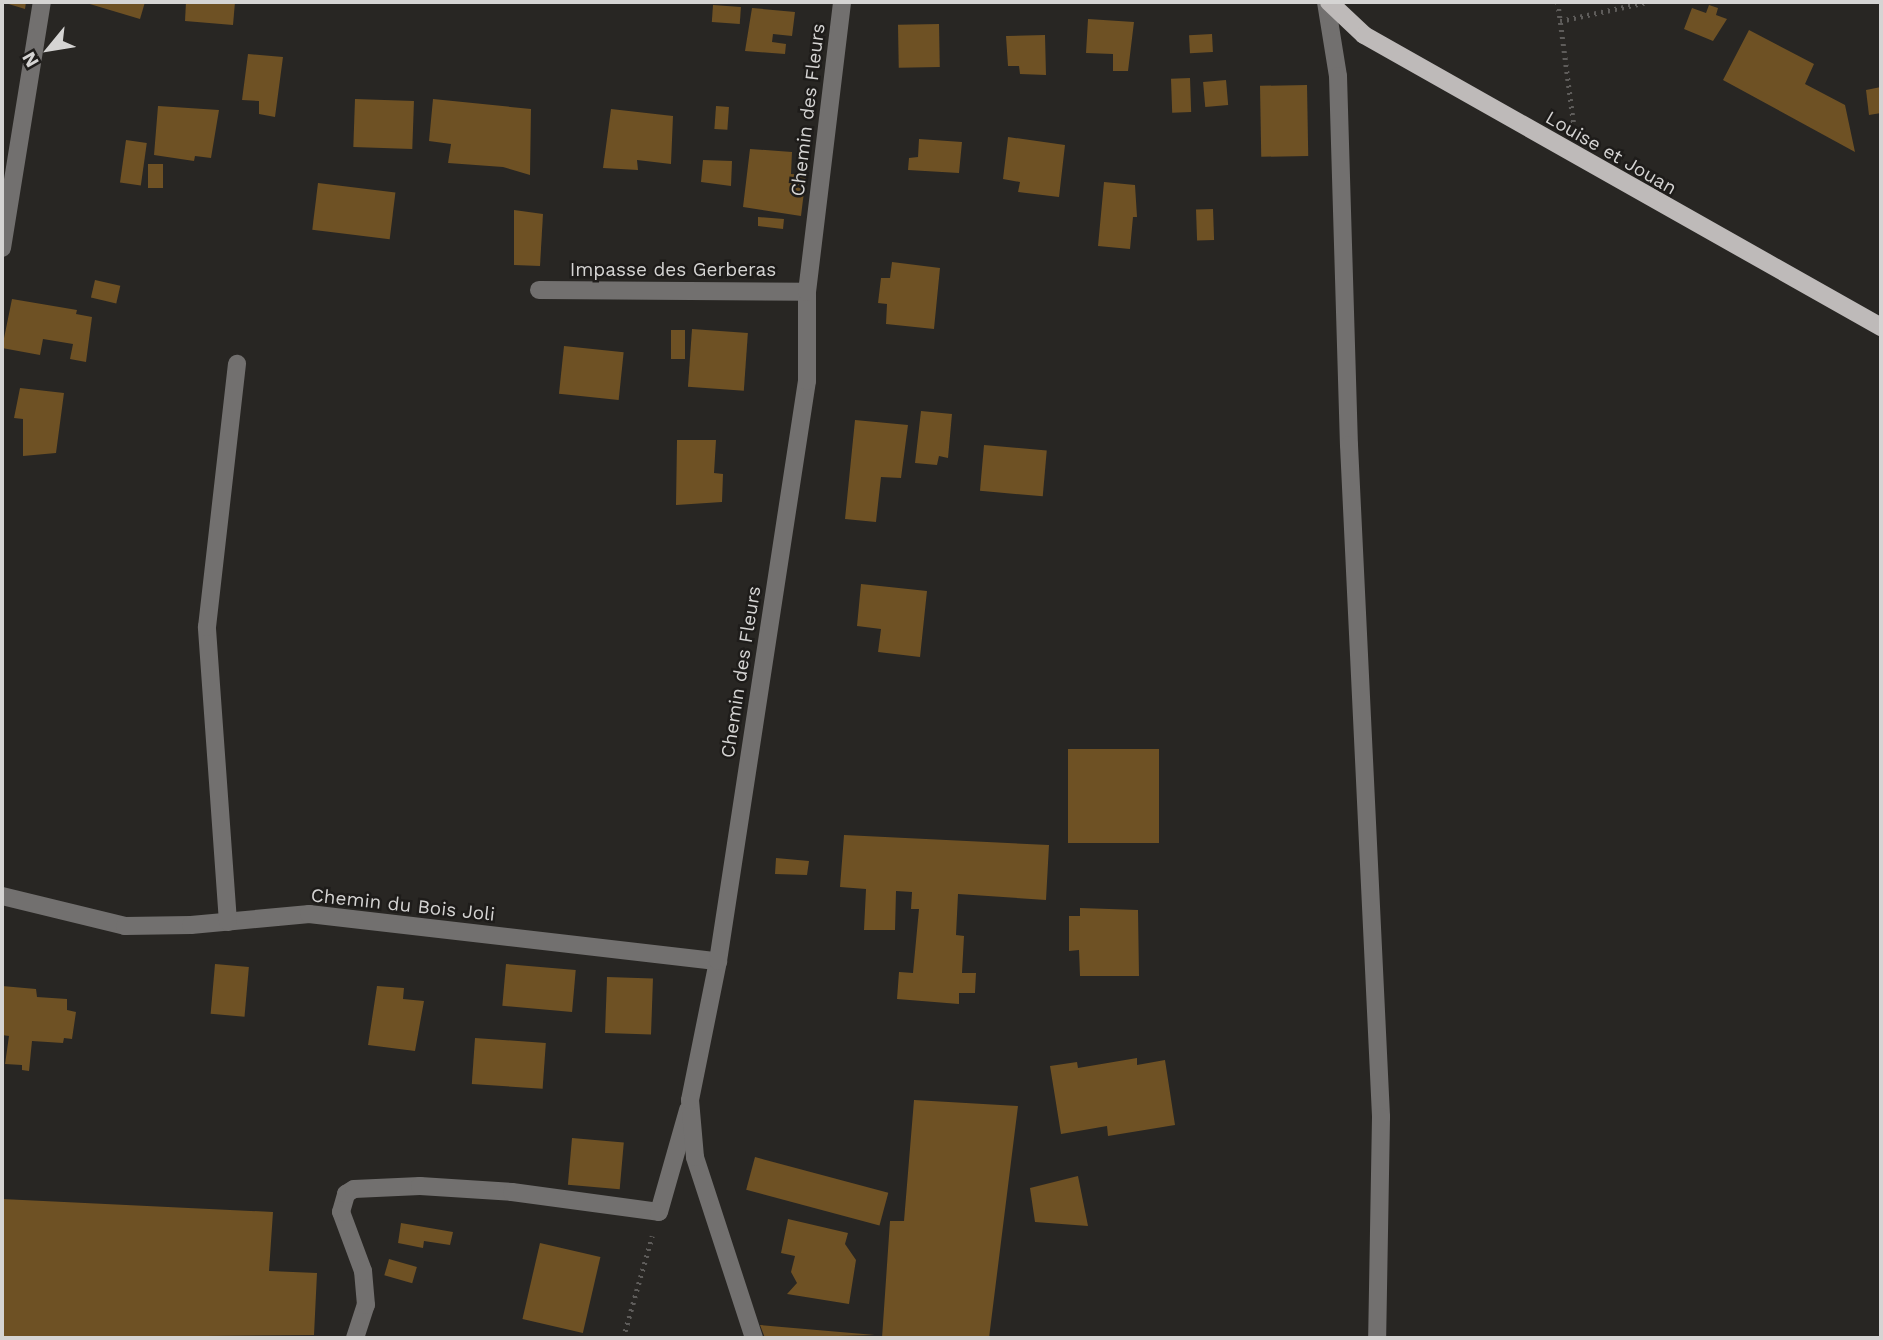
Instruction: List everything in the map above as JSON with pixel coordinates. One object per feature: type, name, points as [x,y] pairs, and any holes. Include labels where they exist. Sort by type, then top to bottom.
[{"type":"main road","name":"Louise et Jouan","points":[[1328,2],[1364,36],[1881,327]]},
{"type":"street","points":[[2,248],[42,2]]},
{"type":"street","name":"Chemin des Fleurs","points":[[754,1338],[695,1157],[690,1100],[718,961],[807,381],[807,292],[842,2]]},
{"type":"street","points":[[1328,2],[1338,76],[1349,445],[1381,1116],[1377,1338]]},
{"type":"street","name":"Impasse des Gerberas","points":[[540,290],[807,292]]},
{"type":"street","points":[[228,922],[207,626],[237,364]]},
{"type":"street","name":"Chemin du Bois Joli","points":[[2,896],[125,926],[228,922],[309,914],[718,961]]},
{"type":"street","points":[[355,1338],[366,1305],[363,1271],[341,1212],[341,1201],[354,1189],[420,1186],[512,1192],[659,1212],[690,1100]]},
{"type":"path","points":[[1558,2],[1578,158]]},
{"type":"path","points":[[1560,21],[1647,2]]},
{"type":"path","points":[[623,1338],[659,1212]]},
{"type":"building","points":[[2,2],[26,2],[25,9]]},
{"type":"building","points":[[83,2],[145,2],[140,19]]},
{"type":"building","points":[[186,2],[235,2],[233,25],[185,21]]},
{"type":"building","points":[[713,5],[741,7],[740,24],[712,22]]},
{"type":"building","points":[[1709,5],[1718,8],[1716,15],[1727,19],[1713,41],[1684,29],[1692,8],[1706,13]]},
{"type":"building","points":[[752,8],[795,12],[792,36],[773,34],[772,42],[786,44],[785,54],[745,51]]},
{"type":"building","points":[[1088,19],[1134,22],[1128,71],[1113,71],[1113,54],[1086,53]]},
{"type":"building","points":[[939,24],[940,67],[899,68],[898,25]]},
{"type":"building","points":[[1749,30],[1814,64],[1805,84],[1845,105],[1855,152],[1723,80]]},
{"type":"building","points":[[1212,34],[1213,52],[1190,53],[1189,35]]},
{"type":"building","points":[[1045,35],[1046,75],[1020,74],[1019,66],[1008,66],[1006,36]]},
{"type":"building","points":[[248,54],[283,57],[275,117],[259,114],[259,101],[242,100]]},
{"type":"building","points":[[1190,78],[1191,112],[1172,113],[1171,79]]},
{"type":"building","points":[[1226,80],[1228,105],[1205,107],[1203,82]]},
{"type":"building","points":[[1307,85],[1308,156],[1261,157],[1260,86]]},
{"type":"building","points":[[1881,87],[1881,113],[1869,115],[1866,90]]},
{"type":"building","points":[[355,99],[414,101],[412,149],[353,147]]},
{"type":"building","points":[[433,99],[531,109],[530,175],[503,167],[448,163],[451,144],[429,141]]},
{"type":"building","points":[[158,106],[219,110],[211,158],[195,156],[194,161],[154,155]]},
{"type":"building","points":[[716,106],[729,107],[727,130],[714,129]]},
{"type":"building","points":[[611,109],[673,116],[671,164],[637,160],[638,170],[603,168]]},
{"type":"building","points":[[1008,137],[1065,145],[1059,197],[1018,192],[1020,182],[1003,179]]},
{"type":"building","points":[[919,139],[962,142],[959,173],[908,170],[909,158],[918,157]]},
{"type":"building","points":[[126,140],[147,143],[141,186],[120,183]]},
{"type":"building","points":[[750,149],[792,152],[791,174],[806,175],[801,216],[743,207]]},
{"type":"building","points":[[703,160],[732,161],[731,186],[701,182]]},
{"type":"building","points":[[148,164],[163,164],[163,188],[148,188]]},
{"type":"building","points":[[1104,182],[1135,185],[1137,217],[1133,217],[1130,249],[1098,246]]},
{"type":"building","points":[[318,183],[395,193],[390,239],[312,230]]},
{"type":"building","points":[[1213,209],[1214,240],[1197,241],[1196,210]]},
{"type":"building","points":[[514,210],[543,214],[540,266],[514,265]]},
{"type":"building","points":[[758,217],[784,219],[783,229],[758,226]]},
{"type":"building","points":[[892,262],[940,268],[934,329],[886,324],[887,304],[878,303],[881,278],[890,278]]},
{"type":"building","points":[[95,280],[120,286],[116,303],[91,298]]},
{"type":"building","points":[[12,299],[77,310],[76,314],[92,317],[86,362],[70,359],[73,344],[43,339],[40,355],[2,348]]},
{"type":"building","points":[[692,329],[748,333],[744,391],[688,387]]},
{"type":"building","points":[[671,330],[685,330],[685,359],[671,359]]},
{"type":"building","points":[[564,346],[624,352],[619,400],[559,394]]},
{"type":"building","points":[[20,388],[64,393],[56,453],[23,456],[23,419],[14,418]]},
{"type":"building","points":[[921,411],[952,414],[948,458],[939,456],[937,465],[915,463]]},
{"type":"building","points":[[855,420],[908,425],[901,478],[881,477],[876,522],[845,519]]},
{"type":"building","points":[[677,440],[716,440],[714,473],[723,474],[722,502],[676,505]]},
{"type":"building","points":[[984,445],[1047,450],[1043,496],[980,491]]},
{"type":"building","points":[[861,584],[927,591],[920,657],[878,652],[881,629],[857,626]]},
{"type":"building","points":[[1068,749],[1159,749],[1159,843],[1068,843]]},
{"type":"building","points":[[844,835],[1049,845],[1046,900],[958,894],[956,935],[964,936],[962,973],[976,973],[975,993],[959,993],[959,1004],[897,999],[899,972],[913,973],[919,909],[911,909],[912,892],[896,891],[895,930],[864,930],[866,889],[840,887]]},
{"type":"building","points":[[776,858],[809,861],[807,875],[775,874]]},
{"type":"building","points":[[1080,908],[1138,910],[1139,976],[1080,976],[1079,950],[1069,951],[1069,916],[1080,916]]},
{"type":"building","points":[[215,964],[249,967],[245,1017],[211,1014]]},
{"type":"building","points":[[506,964],[576,970],[572,1012],[502,1006]]},
{"type":"building","points":[[607,977],[653,979],[651,1035],[605,1033]]},
{"type":"building","points":[[2,986],[36,989],[37,997],[67,999],[67,1010],[76,1012],[72,1039],[64,1038],[63,1043],[32,1041],[29,1071],[22,1070],[22,1065],[5,1064],[9,1036],[2,1035]]},
{"type":"building","points":[[377,986],[404,988],[403,999],[424,1001],[415,1051],[368,1045]]},
{"type":"building","points":[[475,1038],[546,1043],[543,1089],[472,1084]]},
{"type":"building","points":[[1137,1058],[1137,1065],[1165,1060],[1175,1125],[1108,1136],[1107,1126],[1061,1134],[1050,1066],[1077,1062],[1078,1068]]},
{"type":"building","points":[[914,1100],[1018,1106],[989,1338],[882,1338],[890,1221],[904,1221]]},
{"type":"building","points":[[572,1138],[624,1143],[620,1189],[568,1185]]},
{"type":"building","points":[[755,1157],[888,1193],[879,1226],[746,1190]]},
{"type":"building","points":[[1078,1176],[1088,1226],[1035,1222],[1030,1188]]},
{"type":"building","points":[[2,1199],[273,1212],[269,1271],[317,1273],[314,1335],[2,1338]]},
{"type":"building","points":[[788,1219],[848,1233],[845,1244],[856,1260],[849,1304],[787,1294],[797,1283],[791,1272],[795,1256],[781,1253]]},
{"type":"building","points":[[401,1223],[453,1232],[450,1245],[424,1241],[423,1248],[398,1243]]},
{"type":"building","points":[[540,1243],[600,1257],[583,1333],[522,1319]]},
{"type":"building","points":[[389,1259],[417,1267],[412,1283],[384,1275]]},
{"type":"building","points":[[760,1325],[782,1327],[875,1335],[765,1338]]}]
